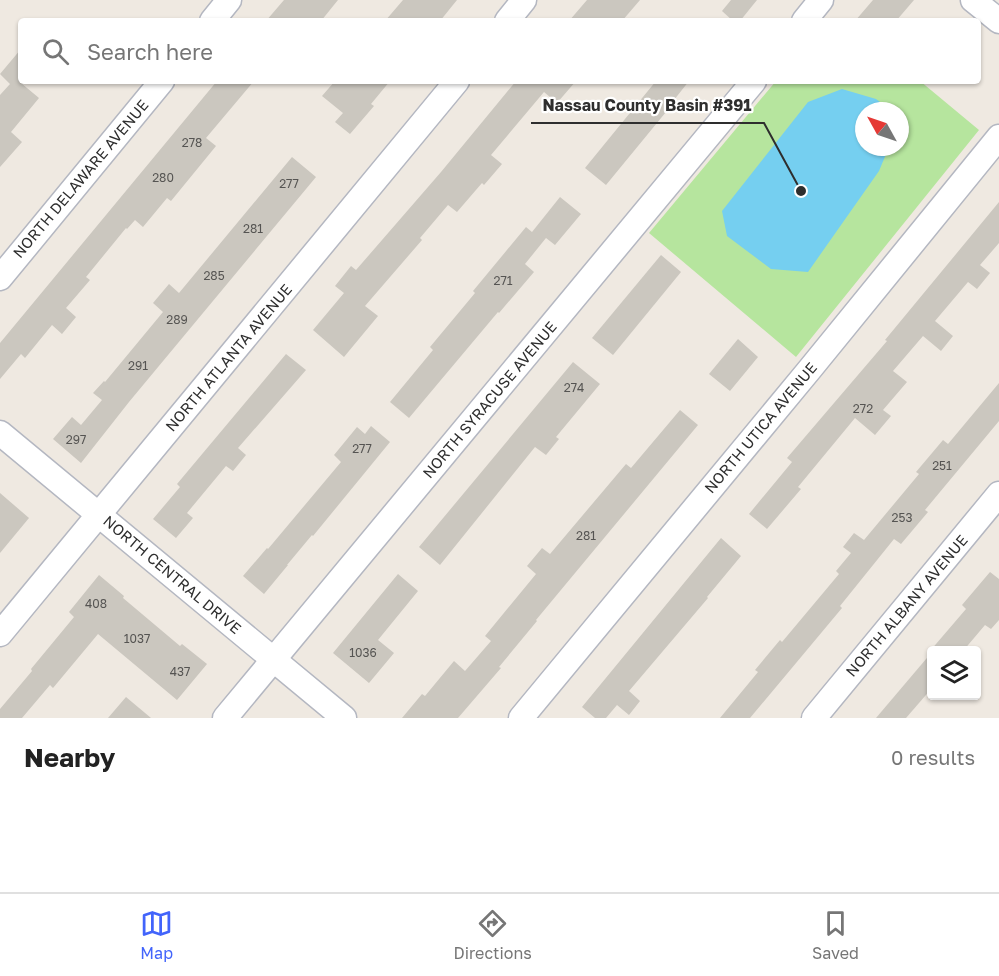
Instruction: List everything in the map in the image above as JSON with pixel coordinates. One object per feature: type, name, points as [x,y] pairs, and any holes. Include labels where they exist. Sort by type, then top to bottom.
[{"type":"street","points":[[214,18],[229,0]]},
{"type":"street","points":[[509,18],[524,0]]},
{"type":"street","points":[[806,18],[821,0]]},
{"type":"street","points":[[973,0],[999,21]]},
{"type":"street","name":"NORTH DELAWARE AVENUE","points":[[0,278],[160,84]]},
{"type":"street","name":"NORTH ATLANTA AVENUE","points":[[0,634],[455,84]]},
{"type":"street","name":"NORTH SYRACUSE AVENUE","points":[[225,718],[752,84]]},
{"type":"street","name":"NORTH UTICA AVENUE","points":[[521,718],[999,137]]},
{"type":"street","name":"NORTH CENTRAL DRIVE","points":[[0,433],[344,718]]},
{"type":"street","name":"NORTH ALBANY AVENUE","points":[[814,718],[999,494]]},
{"type":"green space","points":[[773,84],[924,84],[979,130],[796,357],[649,233]]},
{"type":"water","points":[[842,89],[876,99],[880,102],[855,102],[855,156],[885,156],[879,171],[808,272],[771,269],[727,236],[722,211],[808,102]]},
{"type":"building","points":[[284,0],[338,0],[323,18],[269,18]]},
{"type":"building","points":[[403,0],[457,0],[442,18],[388,18]]},
{"type":"building","points":[[587,0],[640,0],[625,18],[572,18]]},
{"type":"building","points":[[731,0],[757,0],[742,18],[730,18],[722,11]]},
{"type":"building","points":[[873,0],[914,0],[899,18],[858,18]]},
{"type":"building","points":[[18,53],[18,84],[22,84],[39,98],[11,132],[22,142],[0,167],[0,95],[10,84],[0,74]]},
{"type":"building","points":[[215,84],[251,84],[206,138],[216,146],[171,201],[167,198],[143,227],[135,220],[126,228],[86,277],[90,280],[66,308],[76,317],[62,334],[52,325],[25,358],[21,354],[0,379],[0,343]]},
{"type":"building","points":[[332,84],[388,84],[371,104],[374,106],[350,134],[335,122],[343,113],[322,96]]},
{"type":"building","points":[[514,84],[573,84],[557,103],[544,92],[491,155],[502,164],[457,212],[448,205],[420,238],[422,240],[365,306],[378,316],[344,357],[313,330],[344,293],[335,286],[351,266],[356,270]]},
{"type":"building","points":[[654,84],[687,84],[606,185],[585,168]]},
{"type":"building","points":[[292,157],[316,177],[81,463],[53,439],[72,417],[81,425],[102,400],[93,393],[105,382],[163,312],[153,303],[169,284],[179,293]]},
{"type":"building","points":[[560,197],[581,214],[555,245],[546,238],[525,264],[534,272],[409,418],[390,402],[433,350],[430,347],[475,293],[473,291],[526,227],[532,232]]},
{"type":"building","points":[[999,202],[999,243],[980,265],[990,273],[977,289],[968,282],[935,321],[953,336],[941,351],[923,336],[893,371],[907,382],[883,410],[891,416],[875,435],[855,418],[798,487],[801,489],[767,529],[749,514],[792,462],[787,458],[887,341],[885,340]]},
{"type":"building","points":[[661,255],[681,272],[613,355],[592,338]]},
{"type":"building","points":[[738,339],[758,357],[730,391],[709,374]]},
{"type":"building","points":[[286,354],[306,370],[238,448],[246,455],[233,471],[226,466],[187,513],[193,518],[176,538],[153,519],[180,487],[177,484]]},
{"type":"building","points":[[573,362],[600,384],[556,437],[559,439],[546,455],[535,447],[440,565],[419,547]]},
{"type":"building","points":[[999,383],[999,421],[925,510],[928,512],[901,544],[894,539],[840,606],[842,608],[750,718],[720,718],[758,672],[755,670],[780,640],[782,642],[839,574],[836,571],[851,553],[843,547],[854,533],[864,540],[919,474],[916,472],[943,440],[948,444]]},
{"type":"building","points":[[680,410],[698,425],[458,718],[402,718],[422,694],[425,696],[454,661],[465,671],[491,641],[485,636],[536,574],[527,566],[542,548],[550,554],[626,464],[631,468]]},
{"type":"building","points":[[371,426],[390,442],[264,594],[243,576],[341,462],[334,455],[357,427],[365,434]]},
{"type":"building","points":[[0,493],[29,518],[0,553]]},
{"type":"building","points":[[721,538],[741,556],[629,691],[640,701],[629,715],[617,705],[606,718],[595,718],[582,707]]},
{"type":"building","points":[[990,572],[999,579],[999,620],[991,629],[985,625],[967,646],[934,646],[966,609],[962,605]]},
{"type":"building","points":[[398,574],[418,591],[378,640],[394,653],[369,683],[333,653]]},
{"type":"building","points":[[99,575],[180,646],[182,644],[207,664],[177,700],[98,634],[53,688],[50,685],[22,718],[0,718],[0,709],[74,617],[69,612]]},
{"type":"building","points":[[927,658],[927,694],[906,718],[876,718]]},
{"type":"building","points":[[126,697],[151,718],[108,718]]},
{"type":"place","name":"Nassau County Basin #391","points":[[801,191]]}]
